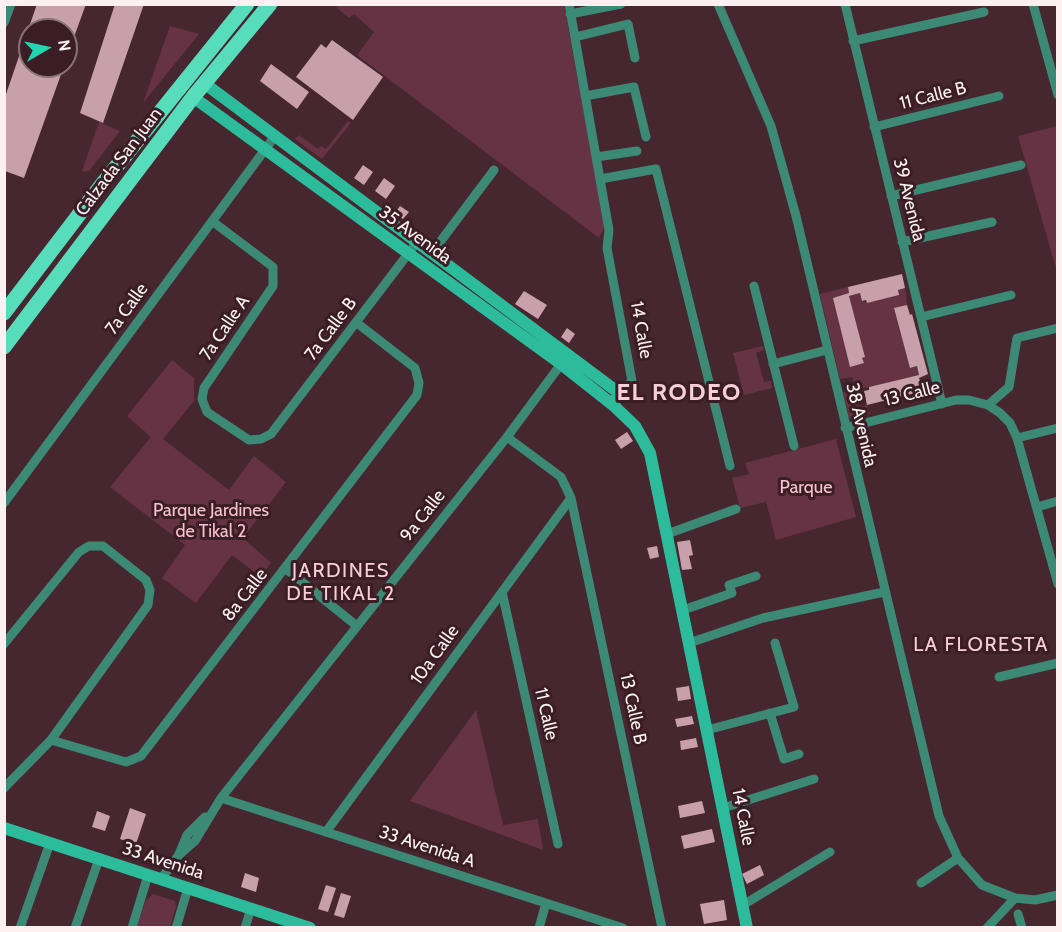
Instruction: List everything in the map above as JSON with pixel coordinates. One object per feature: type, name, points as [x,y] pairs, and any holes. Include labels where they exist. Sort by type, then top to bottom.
[{"type":"main road","name":"Calzada San Juan","points":[[4,313],[122,159],[247,4]]},
{"type":"main road","name":"Calzada San Juan","points":[[4,347],[193,96],[270,4]]},
{"type":"street","points":[[4,22],[11,4]]},
{"type":"street","points":[[570,9],[621,4]]},
{"type":"street","name":"38 Avenida","points":[[718,4],[771,126],[796,216],[939,816],[958,858],[982,885],[1015,898]]},
{"type":"street","name":"39 Avenida","points":[[845,4],[942,404]]},
{"type":"street","points":[[1033,4],[1058,95]]},
{"type":"street","name":"14 Calle","points":[[570,9],[609,230],[607,248],[632,381],[619,393],[613,405],[635,426],[650,453],[747,927]]},
{"type":"street","points":[[854,41],[984,12]]},
{"type":"street","points":[[574,37],[628,24],[635,58]]},
{"type":"street","name":"35 Avenida","points":[[204,83],[275,136],[413,247],[564,360],[619,393]]},
{"type":"street","points":[[585,96],[634,87],[646,137]]},
{"type":"street","name":"35 Avenida","points":[[193,96],[413,247],[431,254],[564,360],[613,405]]},
{"type":"street","name":"11 Calle B","points":[[874,127],[999,96]]},
{"type":"street","name":"7a Calle","points":[[4,502],[275,136]]},
{"type":"street","points":[[596,157],[637,151]]},
{"type":"street","points":[[891,196],[1021,165]]},
{"type":"street","points":[[600,180],[656,169],[730,466]]},
{"type":"street","points":[[431,254],[494,170]]},
{"type":"street","name":"7a Calle A","points":[[213,220],[273,267],[273,286],[204,388],[202,399],[207,412],[249,440],[261,439],[271,434]]},
{"type":"street","points":[[902,242],[992,222]]},
{"type":"street","name":"7a Calle B","points":[[271,434],[413,247]]},
{"type":"street","points":[[754,286],[794,446]]},
{"type":"street","points":[[921,317],[1011,295]]},
{"type":"street","name":"8a Calle","points":[[51,740],[126,762],[134,761],[141,756],[417,395],[419,383],[415,368],[357,323]]},
{"type":"street","points":[[1058,328],[1017,338],[1010,387],[988,405],[1010,423],[1017,438],[1058,584]]},
{"type":"street","points":[[773,364],[827,350]]},
{"type":"street","name":"9a Calle","points":[[161,879],[178,856],[195,841],[221,798],[507,437],[564,360]]},
{"type":"street","name":"13 Calle","points":[[845,428],[942,404],[969,400],[988,405]]},
{"type":"street","points":[[1017,438],[1058,428]]},
{"type":"street","name":"13 Calle B","points":[[507,437],[561,477],[571,498],[662,927]]},
{"type":"street","name":"10a Calle","points":[[326,832],[571,498]]},
{"type":"street","points":[[1037,507],[1058,501]]},
{"type":"street","points":[[667,534],[736,509]]},
{"type":"street","points":[[4,644],[79,552],[89,546],[103,546],[146,580],[150,590],[148,605],[51,740],[4,788]]},
{"type":"street","points":[[286,569],[357,626]]},
{"type":"street","points":[[683,610],[732,593],[729,585],[756,576]]},
{"type":"street","name":"11 Calle","points":[[502,592],[558,844]]},
{"type":"street","points":[[689,643],[764,618],[884,592]]},
{"type":"street","points":[[707,730],[794,707],[775,643]]},
{"type":"street","points":[[999,677],[1058,663]]},
{"type":"street","points":[[770,713],[783,759],[799,754]]},
{"type":"street","points":[[723,808],[814,779]]},
{"type":"street","name":"33 Avenida A","points":[[221,798],[623,927]]},
{"type":"street","name":"33 Avenida","points":[[4,828],[305,927]]},
{"type":"street","points":[[20,927],[50,843]]},
{"type":"street","points":[[742,905],[830,852]]},
{"type":"street","points":[[921,883],[958,858]]},
{"type":"street","points":[[75,927],[99,859]]},
{"type":"street","points":[[132,927],[148,875]]},
{"type":"street","points":[[176,927],[188,888]]},
{"type":"street","points":[[987,927],[1015,898],[1035,900],[1058,895]]},
{"type":"street","points":[[539,927],[546,903]]},
{"type":"street","points":[[245,927],[252,908]]},
{"type":"street","points":[[1018,914],[1022,927]]},
{"type":"green space","points":[[334,5],[564,5],[605,227],[599,238],[357,55],[374,32],[354,14],[349,18]]},
{"type":"green space","points":[[170,26],[199,34],[143,103]]},
{"type":"green space","points":[[348,121],[351,123],[322,159],[295,139],[299,135],[318,149],[321,146],[326,149]]},
{"type":"green space","points":[[99,122],[120,131],[89,171],[84,172],[82,171]]},
{"type":"green space","points":[[1058,126],[1057,272],[1018,136]]},
{"type":"green space","points":[[848,287],[849,293],[833,298],[863,363],[862,358],[865,357],[849,296],[860,293],[862,301],[867,303],[899,295],[898,290],[905,288],[907,305],[894,309],[910,368],[917,366],[919,375],[855,390],[852,377],[840,379],[820,294]]},
{"type":"green space","points":[[763,346],[764,350],[756,353],[764,382],[771,381],[772,388],[744,395],[733,353]]},
{"type":"green space","name":"Parque Jardines de Tikal 2","points":[[172,360],[194,378],[194,401],[163,439],[229,490],[254,456],[286,482],[243,538],[271,563],[261,577],[232,555],[196,603],[162,578],[185,545],[110,487],[151,437],[127,416]]},
{"type":"green space","points":[[855,390],[859,407],[867,405],[870,414],[849,418],[843,392]]},
{"type":"green space","name":"Parque","points":[[836,439],[856,517],[776,540],[766,502],[740,508],[732,478],[749,474],[745,463]]},
{"type":"green space","points":[[476,710],[503,825],[538,819],[543,850],[410,801]]},
{"type":"green space","points":[[153,894],[175,901],[176,907],[170,927],[137,927],[146,900]]},
{"type":"building","points":[[37,4],[86,4],[78,26],[78,18],[32,18]]},
{"type":"building","points":[[115,4],[144,4],[103,123],[80,113]]},
{"type":"building","points":[[332,40],[383,77],[353,120],[296,77],[321,44],[326,48]]},
{"type":"building","points":[[18,59],[18,78],[60,78],[24,178],[5,171],[5,97]]},
{"type":"building","points":[[271,64],[309,92],[297,109],[260,81]]},
{"type":"building","points":[[363,165],[373,172],[364,185],[354,178]]},
{"type":"building","points":[[384,178],[395,186],[386,199],[375,191]]},
{"type":"building","points":[[400,206],[409,212],[403,219],[395,213]]},
{"type":"building","points":[[902,274],[905,288],[898,290],[899,295],[867,303],[866,300],[862,301],[860,293],[849,296],[865,357],[862,358],[864,363],[850,367],[833,298],[849,293],[848,287]]},
{"type":"building","points":[[524,291],[547,305],[538,319],[515,304]]},
{"type":"building","points":[[907,305],[910,315],[912,314],[928,374],[919,378],[923,391],[867,405],[864,391],[869,390],[869,387],[919,375],[917,366],[910,368],[894,308]]},
{"type":"building","points":[[567,328],[575,334],[569,343],[561,337]]},
{"type":"building","points":[[627,432],[633,441],[621,449],[615,440]]},
{"type":"building","points":[[690,540],[693,555],[689,556],[692,569],[682,570],[677,542]]},
{"type":"building","points":[[657,546],[659,557],[650,559],[647,548]]},
{"type":"building","points":[[689,686],[691,699],[678,701],[676,688]]},
{"type":"building","points":[[692,716],[694,724],[677,727],[675,719]]},
{"type":"building","points":[[696,738],[698,747],[681,750],[680,741]]},
{"type":"building","points":[[702,801],[705,813],[680,818],[678,806]]},
{"type":"building","points":[[130,808],[146,814],[136,844],[120,839]]},
{"type":"building","points":[[97,811],[110,816],[105,831],[92,827]]},
{"type":"building","points":[[712,829],[715,842],[684,849],[681,836]]},
{"type":"building","points":[[760,865],[764,875],[747,884],[742,874]]},
{"type":"building","points":[[245,873],[259,878],[256,892],[241,887]]},
{"type":"building","points":[[326,885],[336,888],[328,912],[318,909]]},
{"type":"building","points":[[341,893],[351,896],[344,918],[334,915]]},
{"type":"building","points":[[724,900],[727,920],[704,924],[700,904]]},
{"type":"district","name":"EL RODEO","points":[[679,393]]},
{"type":"district","name":"JARDINES DE TIKAL 2","points":[[341,582]]},
{"type":"district","name":"LA FLORESTA","points":[[981,645]]}]
